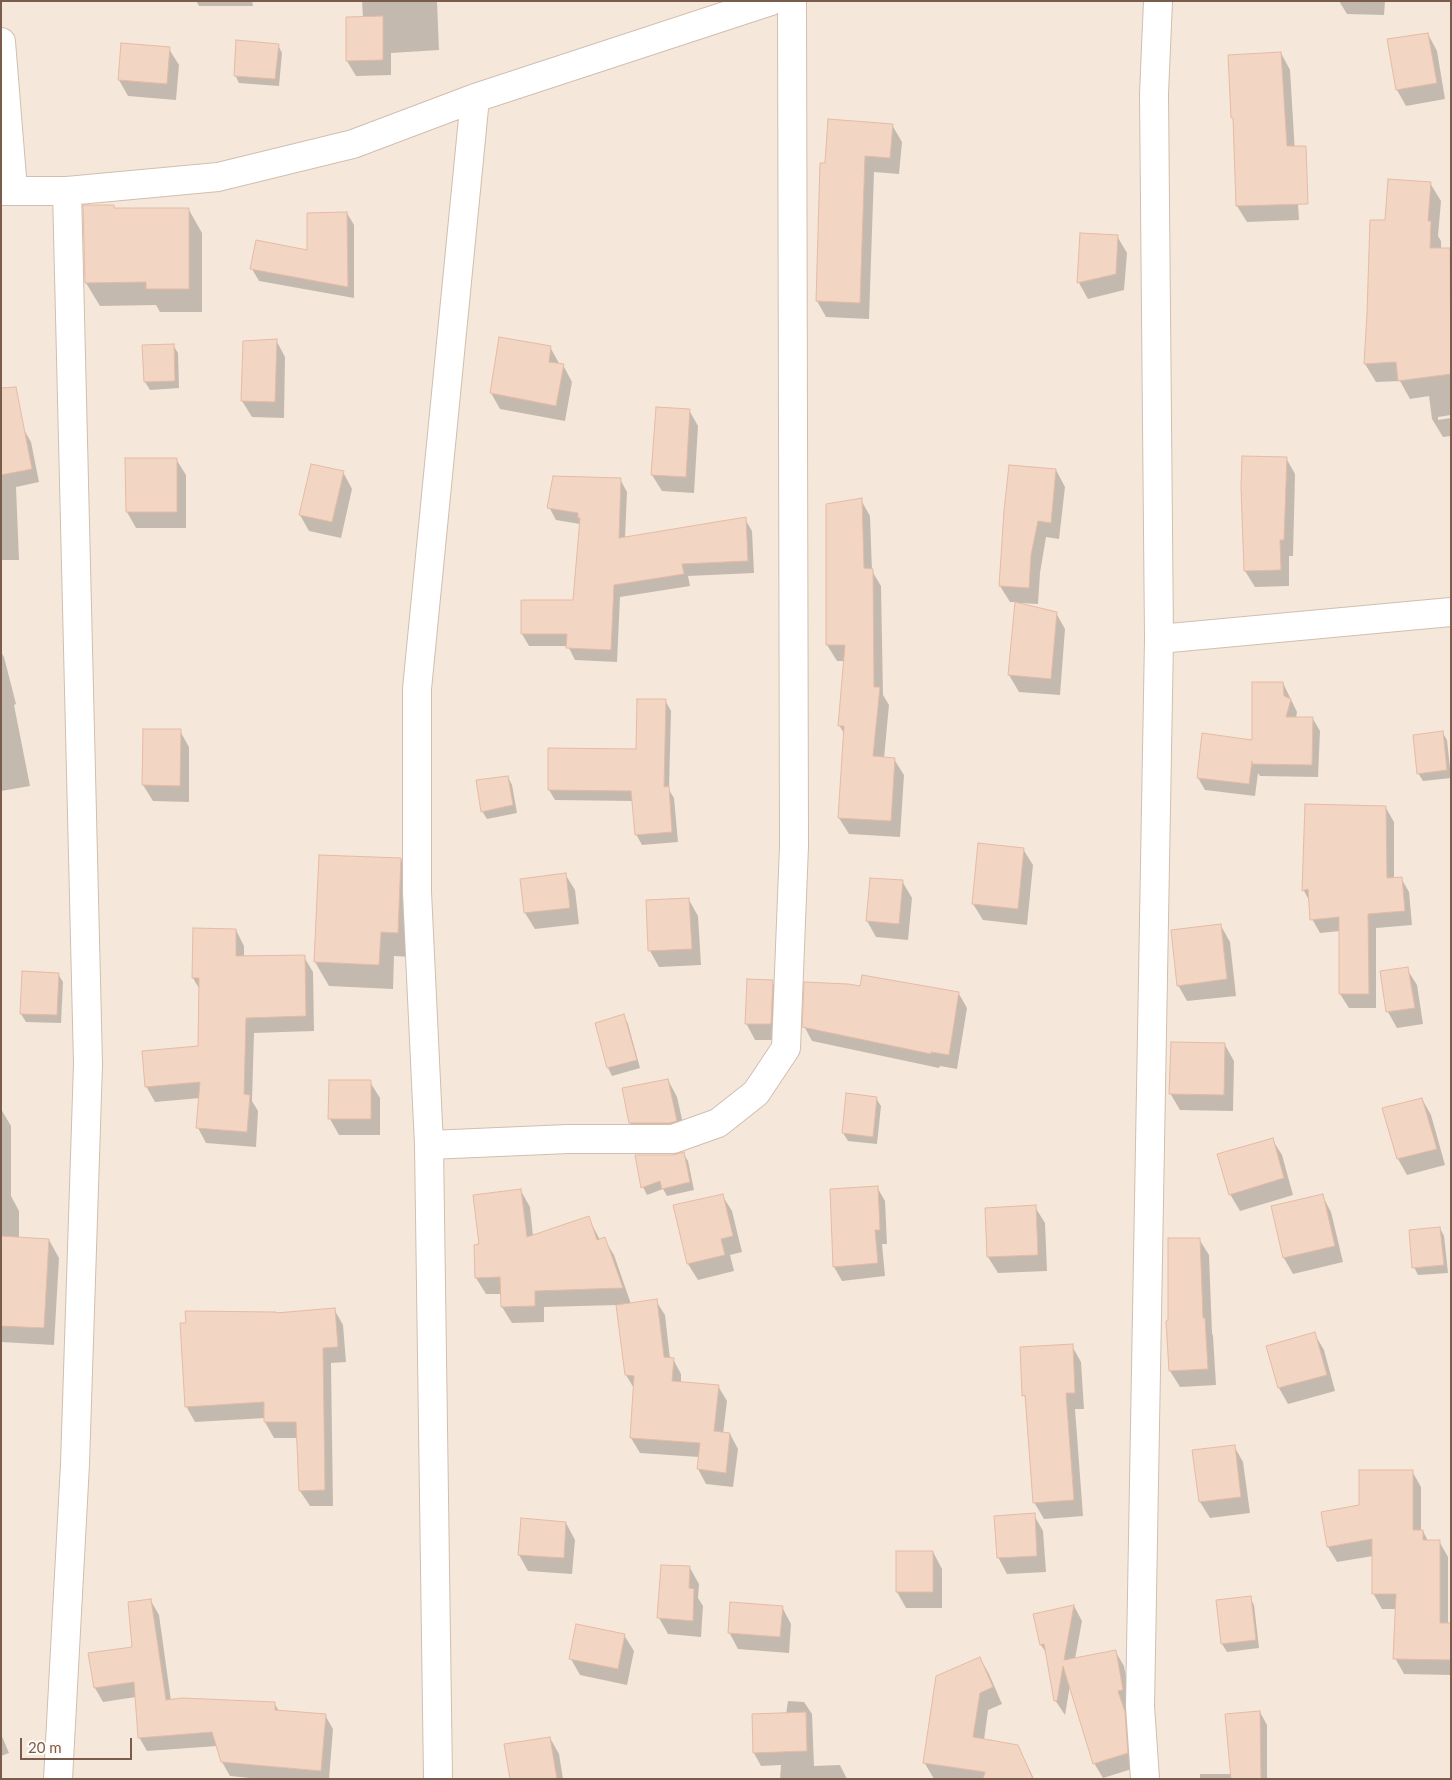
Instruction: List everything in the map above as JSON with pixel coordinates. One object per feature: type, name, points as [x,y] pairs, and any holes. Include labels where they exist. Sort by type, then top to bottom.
[{"type":"street","points":[[1,42],[7,190],[67,191],[218,177],[353,144],[475,98],[771,1]]},
{"type":"street","points":[[429,1145],[568,1139],[673,1139],[718,1123],[756,1093],[786,1048],[794,846],[792,1]]},
{"type":"street","points":[[1145,1779],[1140,1706],[1159,639],[1154,94],[1158,1]]},
{"type":"street","points":[[438,1779],[429,1145],[417,892],[417,689],[475,98]]},
{"type":"street","points":[[58,1779],[75,1464],[88,1064],[67,191]]},
{"type":"street","points":[[1159,639],[1451,612]]},
{"type":"shaded area","points":[[1,1],[1451,1],[1451,1779],[1,1779]]},
{"type":"building","points":[[383,16],[383,60],[346,61],[346,17]]},
{"type":"building","points":[[1428,33],[1437,83],[1396,90],[1387,39]]},
{"type":"building","points":[[236,40],[279,44],[275,79],[234,76]]},
{"type":"building","points":[[121,43],[170,47],[167,84],[118,80]]},
{"type":"building","points":[[1281,52],[1287,146],[1306,146],[1308,204],[1236,206],[1233,118],[1231,118],[1228,55]]},
{"type":"building","points":[[828,119],[893,124],[890,158],[865,156],[860,303],[816,301],[820,163],[825,163]]},
{"type":"building","points":[[1388,179],[1431,182],[1428,221],[1431,221],[1430,248],[1450,248],[1451,374],[1398,381],[1396,362],[1364,364],[1370,220],[1385,220]]},
{"type":"building","points":[[83,205],[114,205],[114,208],[189,208],[189,289],[146,289],[146,282],[85,283]]},
{"type":"building","points":[[347,212],[348,287],[250,269],[256,240],[307,250],[307,213]]},
{"type":"building","points":[[1080,233],[1118,235],[1116,274],[1077,283]]},
{"type":"building","points":[[499,337],[551,346],[549,362],[564,364],[556,406],[490,393]]},
{"type":"building","points":[[277,339],[275,402],[241,401],[243,341]]},
{"type":"building","points":[[174,344],[175,381],[144,382],[142,345]]},
{"type":"building","points":[[16,387],[32,469],[1,475],[1,388]]},
{"type":"building","points":[[656,407],[690,409],[686,477],[651,475]]},
{"type":"building","points":[[1242,456],[1287,457],[1284,540],[1280,540],[1281,570],[1244,571],[1241,487]]},
{"type":"building","points":[[125,458],[177,458],[177,512],[126,512]]},
{"type":"building","points":[[311,464],[344,471],[332,522],[299,515]]},
{"type":"building","points":[[1009,465],[1056,469],[1051,523],[1038,521],[1031,555],[1029,588],[999,586]]},
{"type":"building","points":[[553,476],[621,478],[619,538],[746,517],[748,561],[682,564],[684,574],[614,585],[611,650],[566,648],[567,634],[521,634],[521,600],[573,600],[580,518],[578,518],[578,513],[547,508]]},
{"type":"building","points":[[862,498],[864,568],[873,569],[874,687],[880,687],[873,756],[895,758],[891,821],[838,818],[844,726],[838,726],[845,645],[826,645],[826,504]]},
{"type":"building","points":[[1015,602],[1057,612],[1051,679],[1008,675]]},
{"type":"building","points":[[1252,682],[1283,682],[1284,696],[1291,699],[1286,717],[1313,717],[1312,765],[1252,764],[1252,761],[1249,784],[1197,778],[1202,733],[1252,740]]},
{"type":"building","points":[[637,699],[666,699],[664,787],[669,786],[672,832],[635,835],[631,791],[548,790],[548,748],[636,749]]},
{"type":"building","points":[[143,729],[181,729],[180,786],[142,785]]},
{"type":"building","points":[[1443,731],[1447,770],[1417,774],[1413,735]]},
{"type":"building","points":[[508,776],[513,805],[481,812],[476,780]]},
{"type":"building","points":[[1305,804],[1386,806],[1387,878],[1402,877],[1405,911],[1368,914],[1369,994],[1339,994],[1339,917],[1310,920],[1308,889],[1302,891]]},
{"type":"building","points":[[978,843],[1024,848],[1018,909],[972,904]]},
{"type":"building","points":[[319,855],[401,858],[398,933],[381,932],[379,965],[314,962]]},
{"type":"building","points":[[566,873],[570,908],[524,913],[520,879]]},
{"type":"building","points":[[870,878],[903,880],[899,924],[866,921]]},
{"type":"building","points":[[689,898],[692,949],[648,951],[646,900]]},
{"type":"building","points":[[1221,924],[1227,979],[1177,986],[1171,930]]},
{"type":"building","points":[[193,928],[236,929],[236,956],[305,955],[306,1016],[246,1018],[244,1094],[250,1095],[247,1132],[196,1128],[200,1082],[145,1087],[142,1051],[198,1046],[199,978],[192,978]]},
{"type":"building","points":[[1408,967],[1415,1008],[1386,1012],[1380,971]]},
{"type":"building","points":[[22,971],[59,973],[57,1015],[20,1014]]},
{"type":"building","points":[[862,975],[959,992],[949,1055],[931,1052],[931,1054],[802,1027],[804,982],[860,986]]},
{"type":"building","points":[[747,979],[773,980],[771,1024],[745,1024]]},
{"type":"building","points":[[624,1014],[637,1060],[607,1068],[595,1023]]},
{"type":"building","points":[[1171,1042],[1225,1043],[1224,1095],[1169,1094]]},
{"type":"building","points":[[668,1079],[677,1121],[670,1123],[629,1123],[622,1088]]},
{"type":"building","points":[[329,1080],[371,1080],[371,1119],[328,1119]]},
{"type":"building","points":[[846,1093],[877,1097],[873,1137],[842,1133]]},
{"type":"building","points":[[1422,1098],[1437,1149],[1397,1159],[1382,1108]]},
{"type":"building","points":[[1273,1138],[1284,1178],[1229,1195],[1217,1154]]},
{"type":"building","points":[[684,1152],[690,1182],[662,1189],[660,1181],[641,1188],[635,1155],[673,1155]]},
{"type":"building","points":[[878,1186],[880,1230],[875,1230],[878,1263],[833,1267],[830,1189]]},
{"type":"building","points":[[521,1189],[527,1237],[589,1216],[597,1240],[605,1237],[623,1288],[535,1291],[535,1306],[501,1307],[500,1277],[475,1278],[474,1245],[479,1244],[473,1195]]},
{"type":"building","points":[[723,1194],[733,1236],[721,1239],[725,1255],[687,1264],[673,1205]]},
{"type":"building","points":[[1323,1194],[1335,1246],[1283,1258],[1271,1206]]},
{"type":"building","points":[[1036,1205],[1038,1255],[987,1257],[985,1208]]},
{"type":"building","points":[[1440,1227],[1444,1265],[1412,1268],[1409,1230]]},
{"type":"building","points":[[1,1236],[49,1239],[44,1328],[1,1326]]},
{"type":"building","points":[[1168,1238],[1200,1238],[1203,1318],[1205,1318],[1208,1369],[1169,1371],[1166,1321],[1168,1320]]},
{"type":"building","points":[[657,1299],[664,1357],[674,1358],[672,1381],[719,1385],[714,1431],[730,1433],[726,1473],[697,1469],[700,1443],[630,1438],[634,1376],[625,1375],[616,1305]]},
{"type":"building","points":[[335,1308],[338,1347],[323,1348],[325,1490],[299,1491],[296,1422],[264,1422],[264,1402],[185,1407],[180,1323],[186,1323],[185,1311],[276,1313]]},
{"type":"building","points":[[1315,1332],[1327,1375],[1278,1388],[1266,1346]]},
{"type":"building","points":[[1073,1344],[1075,1393],[1066,1393],[1074,1500],[1033,1503],[1025,1395],[1022,1396],[1020,1347]]},
{"type":"building","points":[[1235,1445],[1241,1497],[1199,1502],[1192,1450]]},
{"type":"building","points":[[1359,1470],[1413,1470],[1413,1530],[1423,1530],[1423,1540],[1440,1540],[1440,1623],[1451,1623],[1451,1660],[1393,1659],[1396,1594],[1372,1594],[1372,1539],[1327,1547],[1321,1512],[1359,1505]]},
{"type":"building","points":[[1035,1513],[1037,1556],[997,1558],[994,1516]]},
{"type":"building","points":[[521,1518],[566,1522],[564,1558],[518,1555]]},
{"type":"building","points":[[896,1551],[933,1551],[933,1592],[896,1592]]},
{"type":"building","points":[[661,1565],[690,1566],[689,1588],[694,1589],[693,1621],[657,1618]]},
{"type":"building","points":[[1251,1596],[1256,1640],[1221,1644],[1216,1600]]},
{"type":"building","points":[[151,1599],[166,1700],[182,1698],[275,1702],[275,1710],[326,1714],[321,1771],[221,1762],[212,1732],[138,1738],[134,1682],[94,1688],[88,1653],[132,1647],[128,1602]]},
{"type":"building","points":[[730,1602],[783,1606],[780,1637],[728,1633]]},
{"type":"building","points":[[1074,1605],[1064,1660],[1116,1650],[1123,1690],[1118,1691],[1125,1712],[1128,1753],[1093,1764],[1063,1666],[1057,1701],[1054,1701],[1044,1644],[1040,1645],[1033,1614]]},
{"type":"building","points":[[576,1624],[625,1634],[618,1669],[569,1659]]},
{"type":"building","points":[[980,1657],[993,1687],[980,1693],[973,1737],[1018,1745],[1033,1779],[983,1779],[985,1772],[923,1763],[936,1676]]},
{"type":"building","points":[[1260,1711],[1261,1779],[1231,1779],[1225,1714]]},
{"type":"building","points":[[806,1712],[807,1751],[753,1753],[752,1714]]},
{"type":"building","points":[[550,1737],[557,1779],[510,1779],[504,1744]]}]
